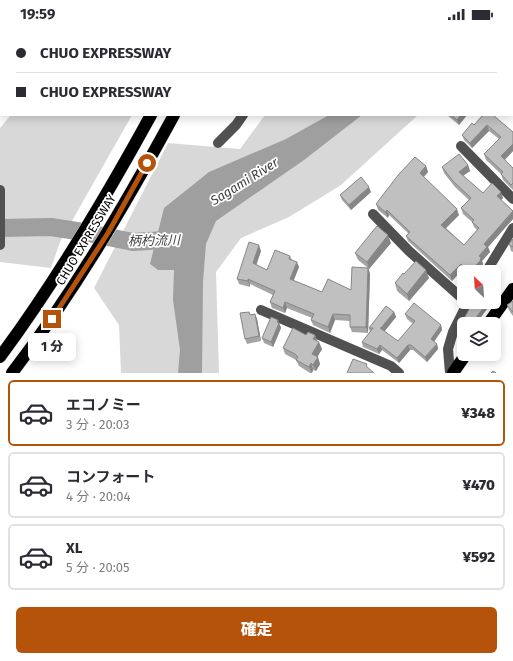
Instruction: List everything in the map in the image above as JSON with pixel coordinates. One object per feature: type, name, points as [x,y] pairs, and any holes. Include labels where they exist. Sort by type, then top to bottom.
[{"type":"highway","name":"CHUO EXPRESSWAY","points":[[0,357],[58,275],[89,225],[150,116]]},
{"type":"highway","name":"CHUO EXPRESSWAY","points":[[12,373],[77,282],[108,233],[173,116]]},
{"type":"highway","points":[[493,317],[513,289]]},
{"type":"highway","points":[[451,373],[460,361]]},
{"type":"street","points":[[218,143],[243,116]]},
{"type":"street","points":[[461,146],[513,199]]},
{"type":"street","points":[[0,190],[0,246]]},
{"type":"street","points":[[373,214],[409,251],[457,294]]},
{"type":"street","points":[[490,265],[513,228]]},
{"type":"street","points":[[451,373],[448,349],[453,332],[463,309]]},
{"type":"street","points":[[260,310],[391,366],[399,373]]},
{"type":"shaded area","points":[[10,116],[131,116],[60,242],[51,268],[0,262],[0,128]]},
{"type":"shaded area","points":[[264,116],[417,116],[341,185],[289,217],[241,238],[216,272],[219,373],[121,373],[119,325],[94,288],[168,143],[240,149]]},
{"type":"water","name":"Sagami River","points":[[327,116],[361,116],[304,160],[216,221],[206,244],[203,282],[202,373],[178,373],[180,350],[173,300],[174,270],[158,270],[150,264],[164,208],[209,172],[286,139]]},
{"type":"building","points":[[452,116],[460,116],[457,120]]},
{"type":"building","points":[[482,116],[494,116],[513,132],[513,144],[501,156],[513,168],[513,183],[511,185],[501,174],[503,172],[484,154],[501,137],[487,125],[470,143],[462,135],[472,123],[474,125]]},
{"type":"building","points":[[459,154],[468,165],[459,172],[483,193],[492,183],[501,192],[497,196],[513,211],[484,244],[487,247],[479,256],[481,258],[480,261],[476,265],[457,265],[457,268],[450,275],[406,236],[410,232],[387,210],[385,212],[376,204],[399,174],[415,157],[426,166],[420,173],[457,209],[441,225],[464,245],[479,228],[472,222],[474,220],[461,208],[471,198],[453,181],[442,167]]},
{"type":"building","points":[[361,177],[369,187],[349,205],[340,195]]},
{"type":"building","points":[[377,226],[388,235],[367,262],[355,253]]},
{"type":"building","points":[[513,239],[513,247],[509,244]]},
{"type":"building","points":[[249,242],[259,245],[253,263],[267,270],[275,250],[290,256],[289,259],[297,262],[290,279],[322,292],[328,279],[351,290],[352,267],[368,268],[366,327],[350,327],[350,315],[333,314],[328,327],[311,320],[314,314],[285,302],[283,308],[270,302],[275,291],[248,279],[248,281],[237,279]]},
{"type":"building","points":[[416,261],[426,270],[407,294],[395,283]]},
{"type":"building","points":[[513,301],[513,312],[507,305]]},
{"type":"building","points":[[414,303],[441,325],[431,339],[437,344],[425,357],[411,345],[408,345],[397,358],[380,345],[377,349],[362,342],[373,328],[369,328],[386,306],[394,312],[380,328],[398,341],[415,321],[405,314]]},
{"type":"building","points":[[469,309],[483,309],[476,317],[465,317]]},
{"type":"building","points":[[249,312],[250,315],[255,314],[259,336],[245,339],[240,313]]},
{"type":"building","points":[[271,317],[278,320],[277,322],[279,323],[271,342],[262,338]]},
{"type":"building","points":[[293,328],[306,335],[308,332],[315,335],[313,339],[319,342],[312,354],[318,357],[313,365],[311,363],[309,367],[296,360],[298,357],[295,354],[283,348]]},
{"type":"building","points":[[353,359],[367,364],[366,366],[374,373],[347,373]]},
{"type":"waterway","name":"柄杓流川","points":[[0,228],[51,227],[133,242],[181,239]]},
{"type":"route","points":[[52,319],[108,233],[147,163]]}]
